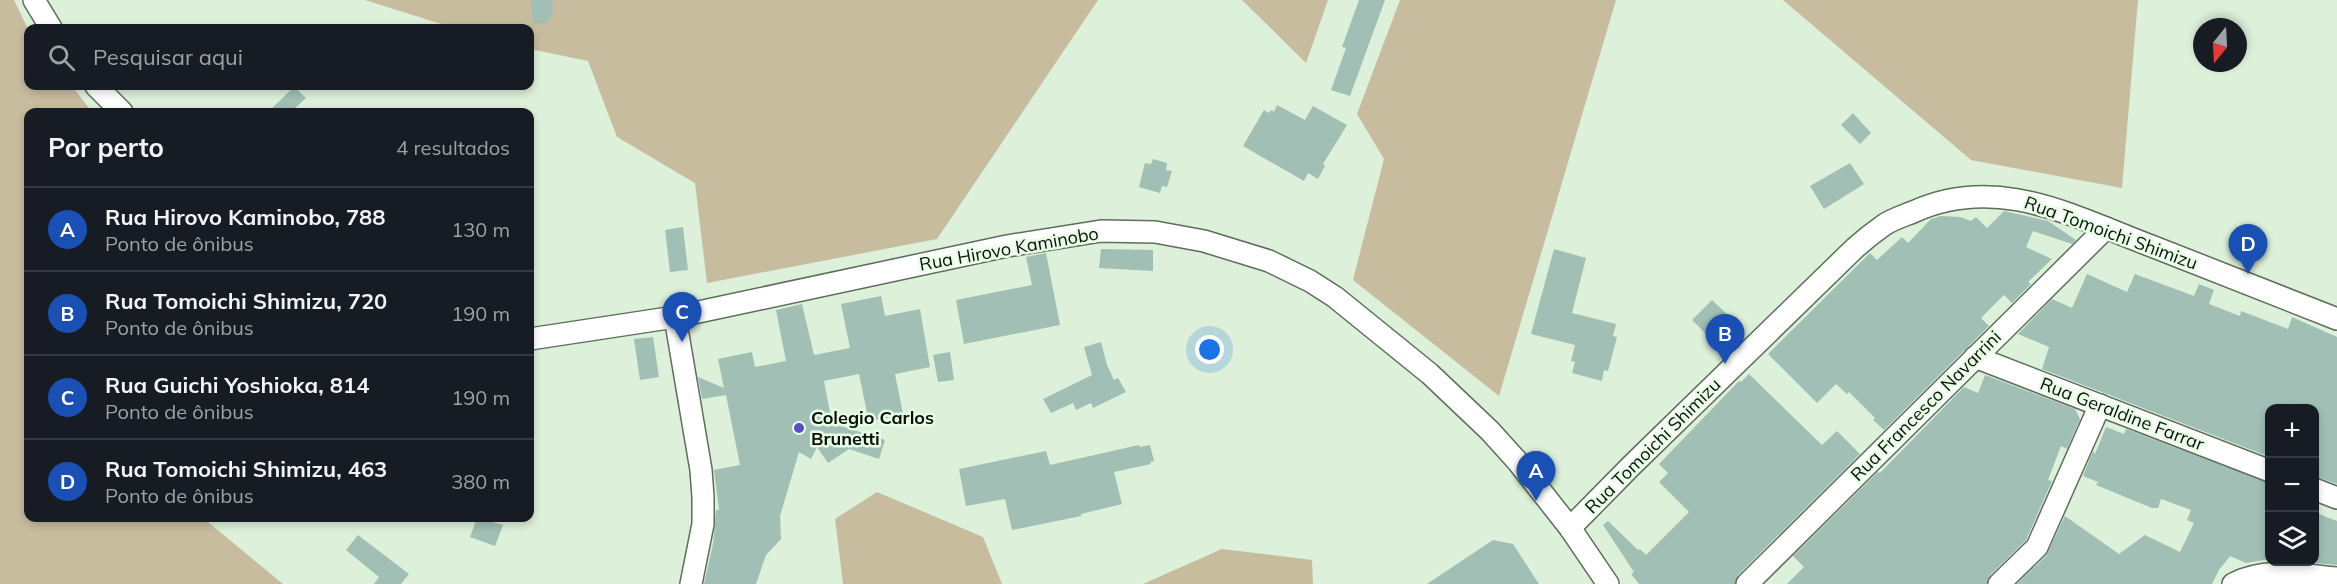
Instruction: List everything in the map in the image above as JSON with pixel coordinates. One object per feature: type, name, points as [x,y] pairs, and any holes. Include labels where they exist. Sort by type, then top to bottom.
[{"type":"street","points":[[34,0],[49,24]]},
{"type":"street","points":[[100,90],[118,108]]},
{"type":"street","name":"Rua Tomoichi Shimizu","points":[[1570,528],[1847,255],[1885,224],[1925,206],[1954,199],[1985,196],[2012,197],[2035,202],[2337,319]]},
{"type":"street","name":"Rua Francesco Navarrini","points":[[1747,584],[2106,228]]},
{"type":"street","name":"Rua Hirovo Kaminobo","points":[[534,338],[675,316],[1007,246],[1101,231],[1155,232],[1204,241],[1269,261],[1310,281],[1335,297],[1430,374],[1490,431],[1570,528],[1608,584]]},
{"type":"street","points":[[675,316],[701,470],[703,524],[691,584]]},
{"type":"street","name":"Rua Geraldine Farrar","points":[[1975,357],[2265,469]]},
{"type":"street","points":[[1999,584],[2037,547],[2100,405]]},
{"type":"street","points":[[2319,491],[2337,498]]},
{"type":"street","points":[[2233,584],[2256,575],[2283,573],[2337,578]]},
{"type":"shaded area","points":[[0,0],[14,0],[26,24],[24,90],[75,90],[89,108],[24,108],[24,522],[208,522],[283,584],[0,584]]},
{"type":"shaded area","points":[[365,0],[1098,0],[937,239],[707,283],[695,183],[617,137],[588,61],[534,50],[534,24],[441,24]]},
{"type":"shaded area","points":[[1242,0],[1328,0],[1306,63]]},
{"type":"shaded area","points":[[1400,0],[1616,0],[1499,396],[1353,280],[1384,159],[1357,114]]},
{"type":"shaded area","points":[[1783,0],[2138,0],[2122,188],[1971,160]]},
{"type":"shaded area","points":[[877,492],[983,537],[1002,584],[843,584],[835,519]]},
{"type":"shaded area","points":[[1222,549],[1312,560],[1313,584],[1143,584]]},
{"type":"building","points":[[531,0],[552,0],[553,14],[547,19],[547,23],[533,24]]},
{"type":"building","points":[[1359,0],[1385,0],[1350,96],[1331,90],[1346,48],[1342,47]]},
{"type":"building","points":[[291,90],[297,90],[306,98],[295,108],[272,108]]},
{"type":"building","points":[[1277,105],[1305,120],[1313,106],[1347,125],[1323,164],[1325,166],[1318,179],[1308,173],[1304,181],[1243,146],[1264,110],[1269,113],[1271,110],[1274,112]]},
{"type":"building","points":[[1853,113],[1871,133],[1860,144],[1841,125]]},
{"type":"building","points":[[1153,159],[1167,163],[1166,170],[1172,171],[1167,187],[1162,186],[1160,193],[1139,187],[1145,163],[1151,164]]},
{"type":"building","points":[[1850,163],[1864,184],[1824,209],[1810,186]]},
{"type":"building","points":[[2004,211],[2048,221],[2076,240],[2072,244],[2033,231],[2026,247],[2052,259],[2028,282],[2031,284],[2012,303],[2004,295],[1981,318],[1989,326],[1884,430],[1849,392],[1847,394],[1836,384],[1817,403],[1768,354],[1870,253],[1877,260],[1902,237],[1908,243],[1931,219],[1941,216],[1960,217],[1971,221],[1976,217],[1987,228]]},
{"type":"building","points":[[683,227],[688,270],[670,272],[665,230]]},
{"type":"building","points":[[1101,249],[1153,250],[1153,271],[1099,268]]},
{"type":"building","points":[[1554,249],[1586,258],[1572,313],[1616,324],[1613,336],[1617,337],[1608,371],[1604,370],[1602,381],[1572,373],[1575,362],[1571,361],[1575,345],[1531,334]]},
{"type":"building","points":[[1046,253],[1060,325],[964,344],[956,300],[1032,285],[1026,257]]},
{"type":"building","points":[[2087,274],[2127,292],[2135,274],[2194,296],[2199,284],[2214,290],[2209,304],[2240,316],[2241,311],[2288,329],[2292,317],[2337,337],[2337,484],[2319,478],[2319,404],[2265,404],[2265,455],[2042,369],[2049,347],[2018,334],[2052,299],[2072,308]]},
{"type":"building","points":[[881,296],[885,316],[920,309],[930,367],[895,374],[903,414],[869,422],[859,374],[824,381],[832,423],[885,440],[879,459],[849,449],[828,463],[817,447],[811,459],[799,452],[780,516],[781,539],[766,555],[756,584],[704,584],[713,544],[716,510],[719,510],[714,470],[740,465],[726,395],[702,399],[698,377],[724,388],[718,359],[752,352],[755,367],[786,361],[776,310],[802,304],[814,355],[850,348],[841,304]]},
{"type":"building","points":[[1712,300],[1728,315],[1708,336],[1692,320]]},
{"type":"building","points":[[653,337],[659,377],[640,380],[634,339]]},
{"type":"building","points":[[1101,342],[1114,380],[1118,378],[1126,392],[1093,408],[1091,403],[1076,410],[1073,403],[1051,413],[1043,399],[1092,375],[1084,347]]},
{"type":"building","points":[[950,352],[954,380],[938,382],[933,355]]},
{"type":"building","points":[[1749,374],[1822,445],[1837,431],[1860,454],[1738,575],[1735,584],[1639,584],[1631,574],[1634,572],[1603,525],[1608,521],[1646,555],[1689,512],[1659,482],[1668,473],[1659,464],[1739,381],[1741,382]]},
{"type":"building","points":[[1985,375],[2075,409],[2080,419],[2067,449],[2061,446],[2048,480],[2052,481],[2026,540],[1990,575],[1987,584],[1787,584],[1804,567],[1793,556],[1878,472],[1880,473],[1964,387],[1978,393]]},
{"type":"building","points":[[2106,427],[2124,434],[2126,429],[2265,481],[2265,560],[2246,563],[2230,556],[2212,584],[2017,584],[2046,556],[2065,516],[2119,554],[2145,535],[2180,552],[2194,523],[2187,520],[2191,510],[2161,499],[2158,508],[2152,508],[2096,485],[2098,482],[2083,476],[2093,451],[2095,454]]},
{"type":"building","points":[[1139,445],[1140,447],[1150,445],[1154,461],[1150,462],[1151,464],[1114,472],[1122,504],[1081,514],[1081,516],[1012,530],[1005,499],[966,506],[959,469],[1046,451],[1050,465]]},
{"type":"building","points":[[2319,514],[2337,521],[2337,565],[2319,563]]},
{"type":"building","points":[[476,522],[503,525],[495,546],[470,537]]},
{"type":"building","points":[[358,535],[409,574],[401,584],[374,584],[379,577],[346,550]]},
{"type":"building","points":[[1493,540],[1513,544],[1539,584],[1427,584]]},
{"type":"place","name":"Rua Tomoichi Shimizu, 463","points":[[2248,274]]},
{"type":"place","name":"Rua Guichi Yoshioka, 814","points":[[682,342]]},
{"type":"place","name":"Rua Tomoichi Shimizu, 720","points":[[1725,364]]},
{"type":"place","name":"Colegio Carlos Brunetti","points":[[799,428]]},
{"type":"place","name":"Rua Hirovo Kaminobo, 788","points":[[1536,501]]}]
